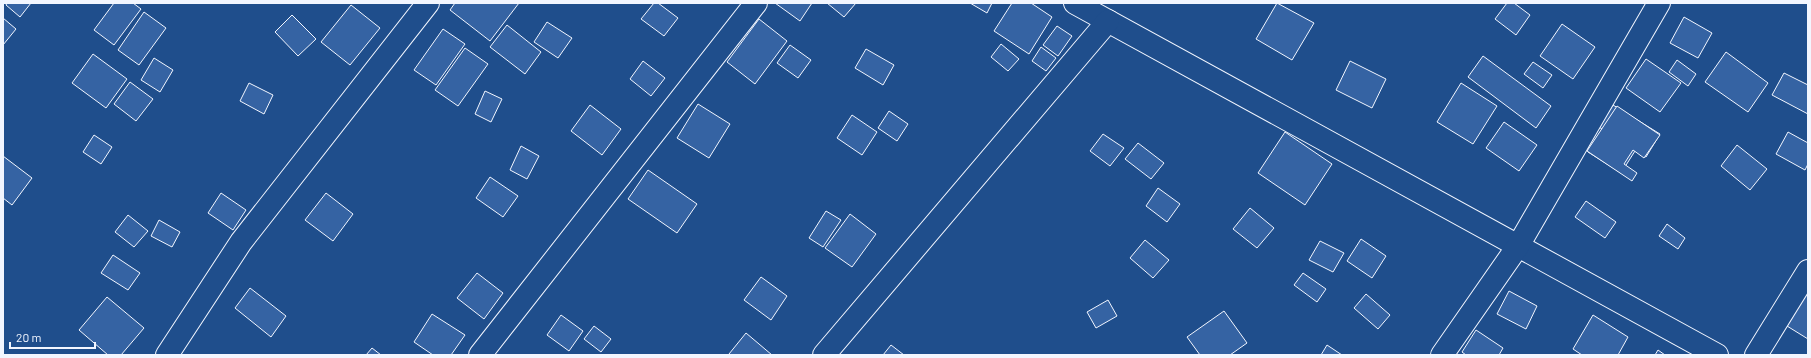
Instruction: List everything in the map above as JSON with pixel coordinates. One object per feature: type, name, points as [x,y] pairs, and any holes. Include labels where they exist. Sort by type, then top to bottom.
[{"type":"street","points":[[167,355],[241,242],[428,3]]},
{"type":"street","points":[[480,355],[756,3]]},
{"type":"street","points":[[1075,3],[1717,355]]},
{"type":"street","points":[[1442,355],[1518,246],[1660,3]]},
{"type":"street","points":[[824,355],[1108,21]]},
{"type":"street","points":[[1756,355],[1808,271]]},
{"type":"building","points":[[7,3],[31,3],[20,17],[6,5]]},
{"type":"building","points":[[114,3],[133,3],[141,9],[114,45],[94,30]]},
{"type":"building","points":[[455,3],[519,3],[490,41],[450,10]]},
{"type":"building","points":[[654,3],[658,3],[678,18],[664,36],[641,19]]},
{"type":"building","points":[[775,3],[812,3],[800,21]]},
{"type":"building","points":[[827,3],[856,3],[844,17]]},
{"type":"building","points":[[970,3],[992,3],[987,13]]},
{"type":"building","points":[[1012,3],[1031,3],[1052,17],[1029,54],[994,31]]},
{"type":"building","points":[[1277,3],[1314,23],[1292,60],[1256,39]]},
{"type":"building","points":[[1507,3],[1514,3],[1530,15],[1516,35],[1495,19]]},
{"type":"building","points":[[351,5],[380,28],[350,65],[321,42]]},
{"type":"building","points":[[144,12],[166,28],[139,65],[118,50]]},
{"type":"building","points":[[292,15],[316,39],[298,56],[275,32]]},
{"type":"building","points":[[1684,17],[1712,33],[1698,58],[1670,43]]},
{"type":"building","points":[[3,18],[16,29],[3,45]]},
{"type":"building","points":[[759,19],[787,41],[755,84],[727,62]]},
{"type":"building","points":[[547,22],[572,38],[558,58],[534,42]]},
{"type":"building","points":[[1562,24],[1595,47],[1573,79],[1540,56]]},
{"type":"building","points":[[507,25],[541,52],[525,74],[490,47]]},
{"type":"building","points":[[1057,26],[1072,36],[1058,56],[1043,45]]},
{"type":"building","points":[[443,29],[465,44],[436,85],[414,70]]},
{"type":"building","points":[[1001,44],[1019,59],[1008,71],[991,57]]},
{"type":"building","points":[[790,45],[811,60],[798,78],[777,63]]},
{"type":"building","points":[[1041,47],[1056,58],[1046,71],[1032,61]]},
{"type":"building","points":[[465,48],[488,64],[458,106],[435,90]]},
{"type":"building","points":[[866,49],[894,65],[883,85],[855,68]]},
{"type":"building","points":[[1726,52],[1768,83],[1748,112],[1705,82]]},
{"type":"building","points":[[93,54],[127,79],[106,108],[72,83]]},
{"type":"building","points":[[1483,56],[1551,106],[1536,128],[1468,77]]},
{"type":"building","points":[[154,58],[173,70],[160,92],[141,80]]},
{"type":"building","points":[[1646,59],[1681,83],[1660,112],[1626,88]]},
{"type":"building","points":[[1677,60],[1696,74],[1688,86],[1669,72]]},
{"type":"building","points":[[643,61],[665,78],[651,96],[630,79]]},
{"type":"building","points":[[1350,61],[1386,79],[1372,108],[1336,90]]},
{"type":"building","points":[[1533,62],[1552,75],[1543,88],[1524,74]]},
{"type":"building","points":[[1784,73],[1808,85],[1808,114],[1772,95]]},
{"type":"building","points":[[130,82],[153,99],[136,121],[114,104]]},
{"type":"building","points":[[249,83],[273,95],[264,114],[240,101]]},
{"type":"building","points":[[1461,83],[1497,106],[1473,144],[1437,122]]},
{"type":"building","points":[[485,91],[502,99],[491,122],[475,114]]},
{"type":"building","points":[[698,104],[730,124],[709,158],[677,138]]},
{"type":"building","points":[[590,105],[621,129],[602,155],[571,131]]},
{"type":"building","points":[[1613,105],[1660,134],[1646,157],[1635,151],[1621,173],[1588,152],[1602,129],[1599,127]]},
{"type":"building","points":[[1617,106],[1660,135],[1644,158],[1633,150],[1624,164],[1637,173],[1632,181],[1587,151]]},
{"type":"building","points":[[889,111],[908,124],[897,141],[878,128]]},
{"type":"building","points":[[852,115],[877,132],[862,155],[837,138]]},
{"type":"building","points":[[1504,122],[1537,145],[1519,171],[1486,148]]},
{"type":"building","points":[[1285,132],[1332,164],[1305,205],[1258,173]]},
{"type":"building","points":[[1788,132],[1808,143],[1808,164],[1805,170],[1776,154]]},
{"type":"building","points":[[1103,134],[1124,148],[1110,166],[1090,151]]},
{"type":"building","points":[[94,135],[112,147],[101,164],[83,152]]},
{"type":"building","points":[[1138,143],[1164,163],[1151,179],[1125,159]]},
{"type":"building","points":[[1737,145],[1767,169],[1750,190],[1721,166]]},
{"type":"building","points":[[521,146],[539,156],[527,179],[510,170]]},
{"type":"building","points":[[3,156],[32,178],[12,205],[3,198]]},
{"type":"building","points":[[648,170],[697,204],[677,233],[628,199]]},
{"type":"building","points":[[490,177],[518,196],[503,217],[476,198]]},
{"type":"building","points":[[1158,188],[1180,204],[1167,222],[1146,206]]},
{"type":"building","points":[[221,193],[246,210],[233,230],[208,213]]},
{"type":"building","points":[[326,193],[353,214],[333,241],[305,220]]},
{"type":"building","points":[[1586,201],[1616,222],[1605,238],[1575,217]]},
{"type":"building","points":[[1250,208],[1274,228],[1257,248],[1233,229]]},
{"type":"building","points":[[826,211],[841,220],[823,247],[809,238]]},
{"type":"building","points":[[850,214],[876,234],[852,267],[825,248]]},
{"type":"building","points":[[128,215],[148,231],[134,247],[115,232]]},
{"type":"building","points":[[159,220],[180,232],[172,247],[151,236]]},
{"type":"building","points":[[1667,224],[1685,238],[1678,249],[1659,236]]},
{"type":"building","points":[[1361,239],[1386,256],[1372,278],[1347,261]]},
{"type":"building","points":[[1145,240],[1169,260],[1153,278],[1130,258]]},
{"type":"building","points":[[1320,241],[1344,253],[1333,272],[1309,260]]},
{"type":"building","points":[[113,255],[140,273],[128,290],[101,273]]},
{"type":"building","points":[[477,273],[503,293],[484,319],[457,298]]},
{"type":"building","points":[[1303,273],[1326,289],[1317,302],[1294,285]]},
{"type":"building","points":[[761,277],[787,296],[771,320],[744,300]]},
{"type":"building","points":[[250,288],[286,316],[271,337],[235,308]]},
{"type":"building","points":[[1509,291],[1537,306],[1526,329],[1497,314]]},
{"type":"building","points":[[1807,292],[1808,293],[1808,339],[1787,326]]},
{"type":"building","points":[[1366,294],[1390,315],[1378,329],[1354,308]]},
{"type":"building","points":[[107,297],[144,328],[121,355],[108,355],[79,330]]},
{"type":"building","points":[[1108,300],[1117,316],[1096,328],[1087,312]]},
{"type":"building","points":[[1224,311],[1247,343],[1230,355],[1200,355],[1187,337]]},
{"type":"building","points":[[432,314],[465,335],[451,355],[433,355],[414,342]]},
{"type":"building","points":[[561,315],[583,331],[569,351],[547,335]]},
{"type":"building","points":[[1593,315],[1628,337],[1618,355],[1582,355],[1573,349]]},
{"type":"building","points":[[594,326],[611,339],[601,352],[584,339]]},
{"type":"building","points":[[1476,330],[1503,348],[1499,355],[1466,355],[1462,352]]},
{"type":"building","points":[[746,333],[772,355],[729,354]]},
{"type":"building","points":[[891,345],[904,355],[883,355]]},
{"type":"building","points":[[1327,345],[1342,355],[1321,355]]},
{"type":"building","points":[[372,348],[381,355],[366,355]]},
{"type":"building","points":[[1658,350],[1665,355],[1655,355]]}]
